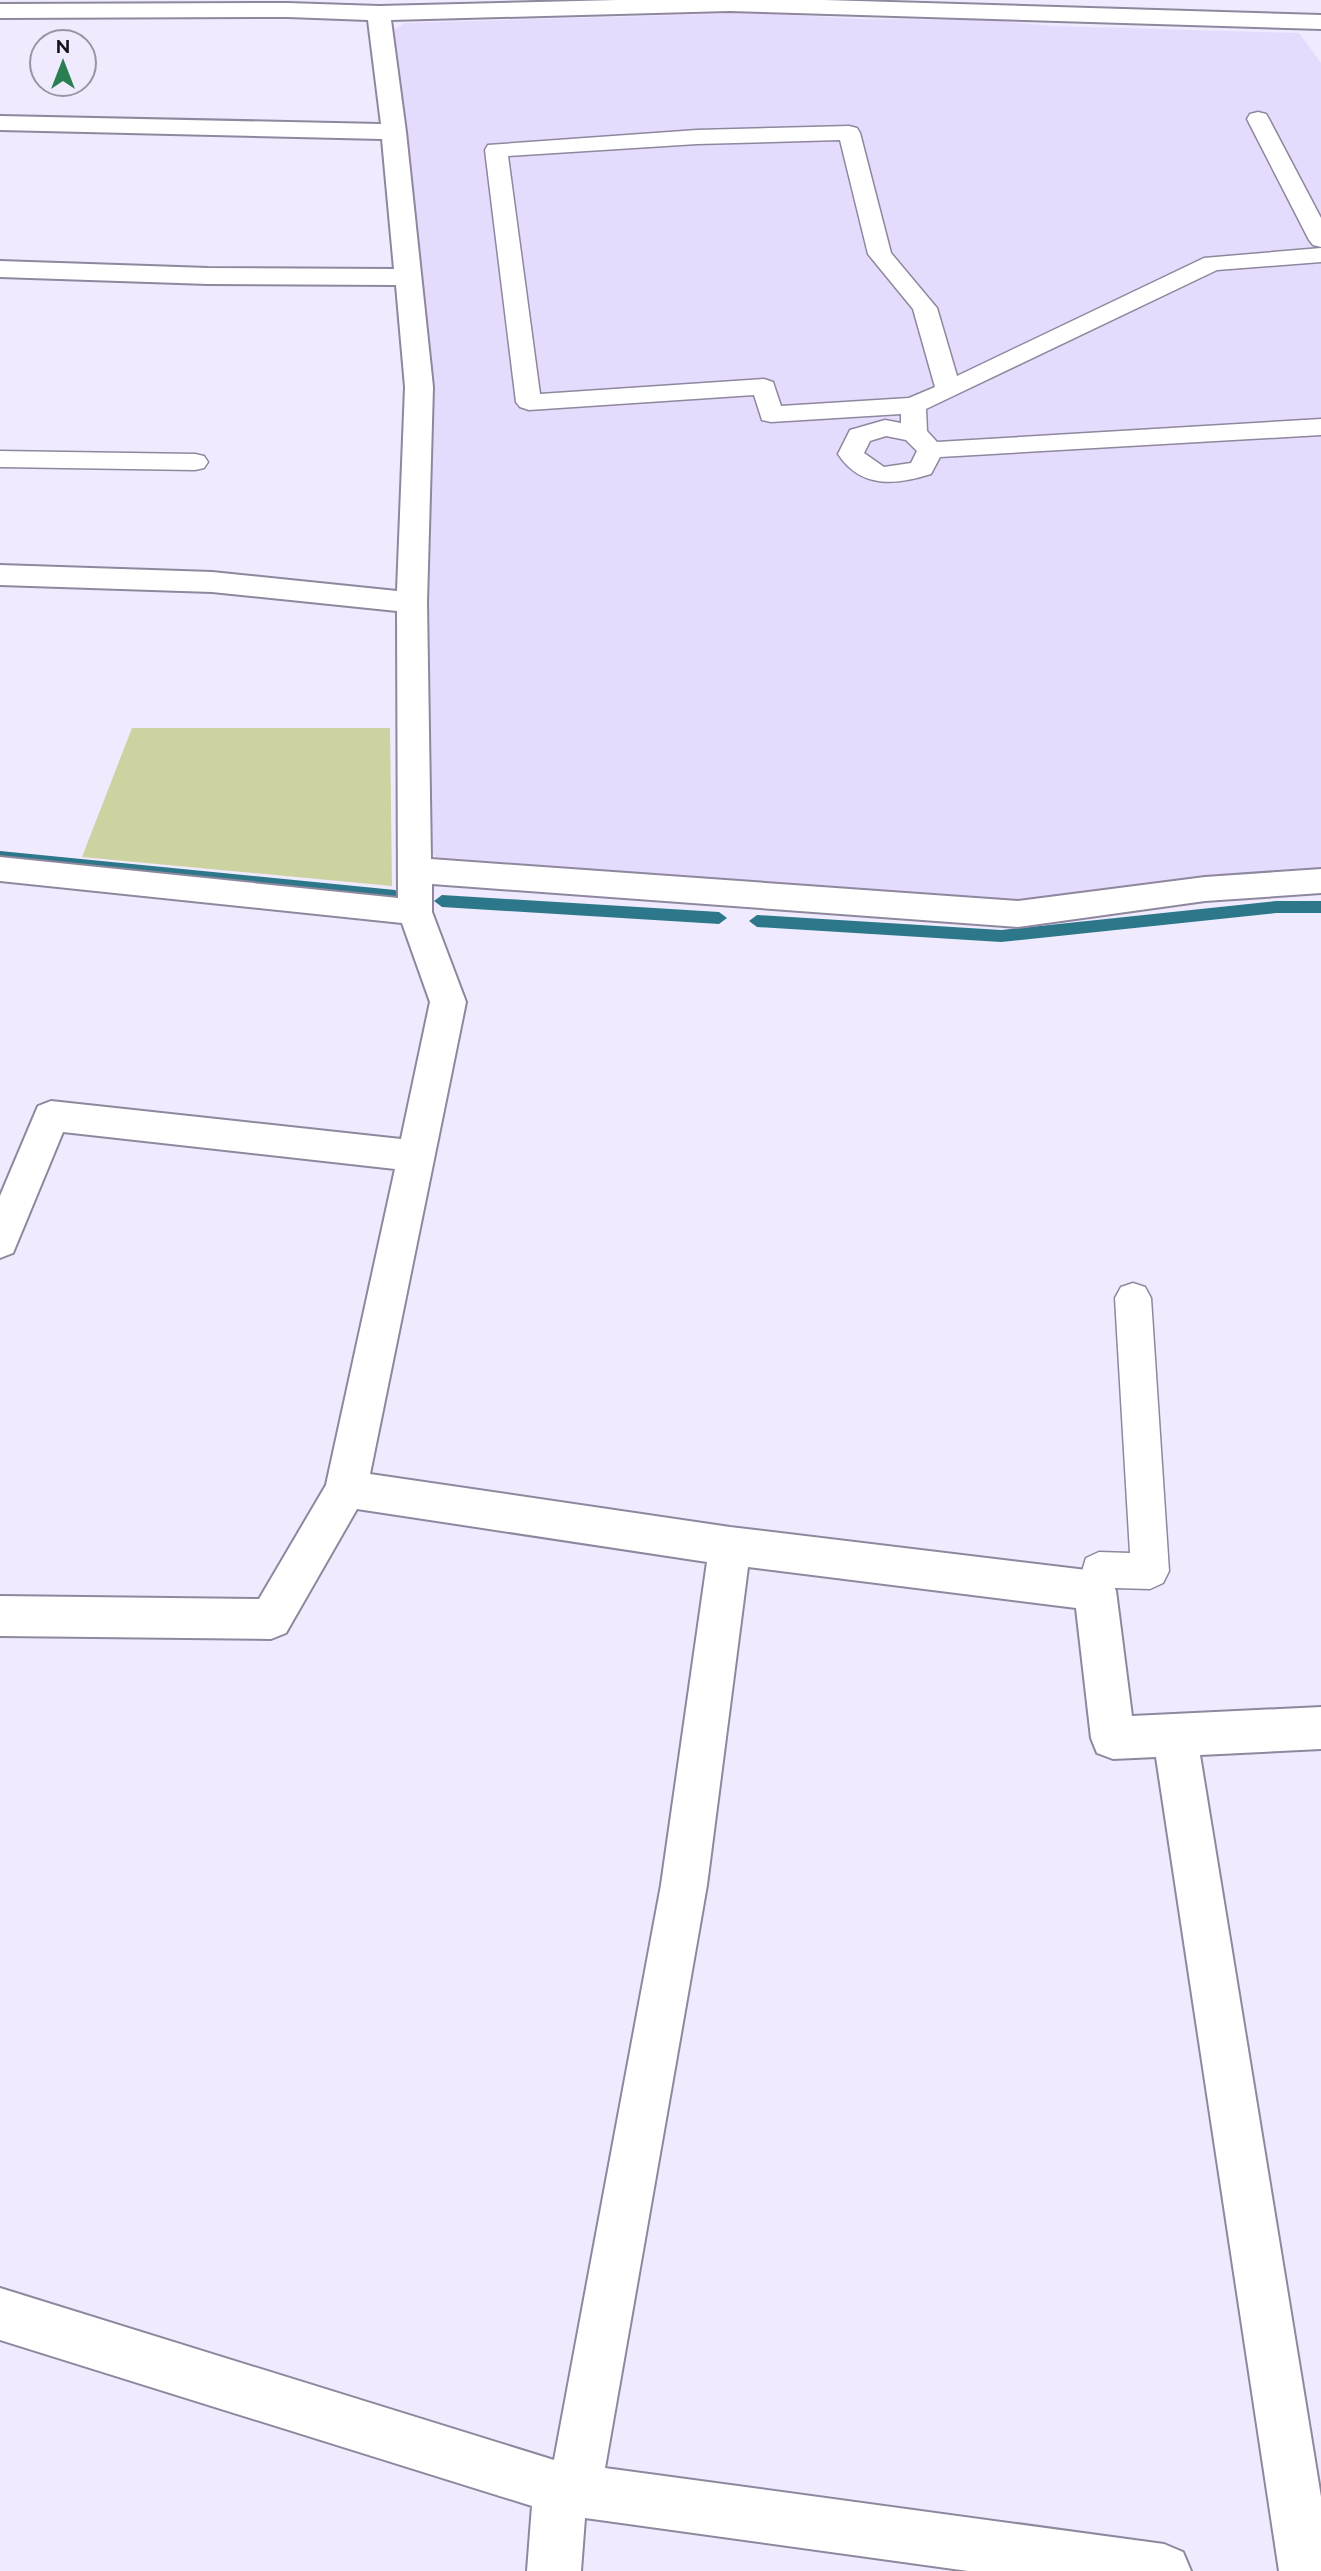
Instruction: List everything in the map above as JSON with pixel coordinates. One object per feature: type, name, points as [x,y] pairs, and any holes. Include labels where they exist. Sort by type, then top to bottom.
[{"type":"street","points":[[1296,0],[1317,28]]},
{"type":"street","points":[[0,11],[288,10],[379,13],[728,2],[1317,28]]},
{"type":"street","points":[[0,1616],[271,1619],[346,1489],[448,1002],[415,912],[412,602],[419,387],[394,132],[379,13]]},
{"type":"street","points":[[0,123],[394,132]]},
{"type":"street","points":[[0,269],[208,276],[407,277]]},
{"type":"street","points":[[0,576],[212,582],[412,602]]},
{"type":"street","points":[[0,869],[415,912]]},
{"type":"street","points":[[413,870],[1018,914],[1205,889],[1321,881]]},
{"type":"street","points":[[0,1242],[51,1116],[415,1156]]},
{"type":"street","points":[[346,1489],[730,1546],[1095,1591],[1113,1738],[1321,1728]]},
{"type":"street","points":[[554,2571],[684,1885],[730,1546]]},
{"type":"street","points":[[1175,1737],[1306,2571]]},
{"type":"street","points":[[0,2315],[568,2489],[1164,2571]]},
{"type":"lane","points":[[1258,119],[1321,240]]},
{"type":"lane","points":[[949,390],[925,308],[880,254],[849,133],[697,137],[496,150],[529,402],[764,387],[771,414],[913,405],[949,390],[1212,263],[1321,255]]},
{"type":"lane","points":[[913,405],[922,442],[1321,427]]},
{"type":"lane","points":[[0,459],[195,463]]},
{"type":"lane","points":[[1095,1591],[1099,1570],[1150,1571],[1133,1298]]},
{"type":"shaded area","points":[[754,13],[1299,33],[1321,63],[1321,869],[1018,902],[436,857],[425,843],[430,385],[393,30],[405,23]]},
{"type":"green space","points":[[132,728],[390,728],[392,886],[82,857]]},
{"type":"waterway","points":[[0,857],[395,896]]},
{"type":"waterway","points":[[442,901],[719,918]]},
{"type":"waterway","points":[[757,921],[1001,936],[1276,907],[1321,907]]}]
